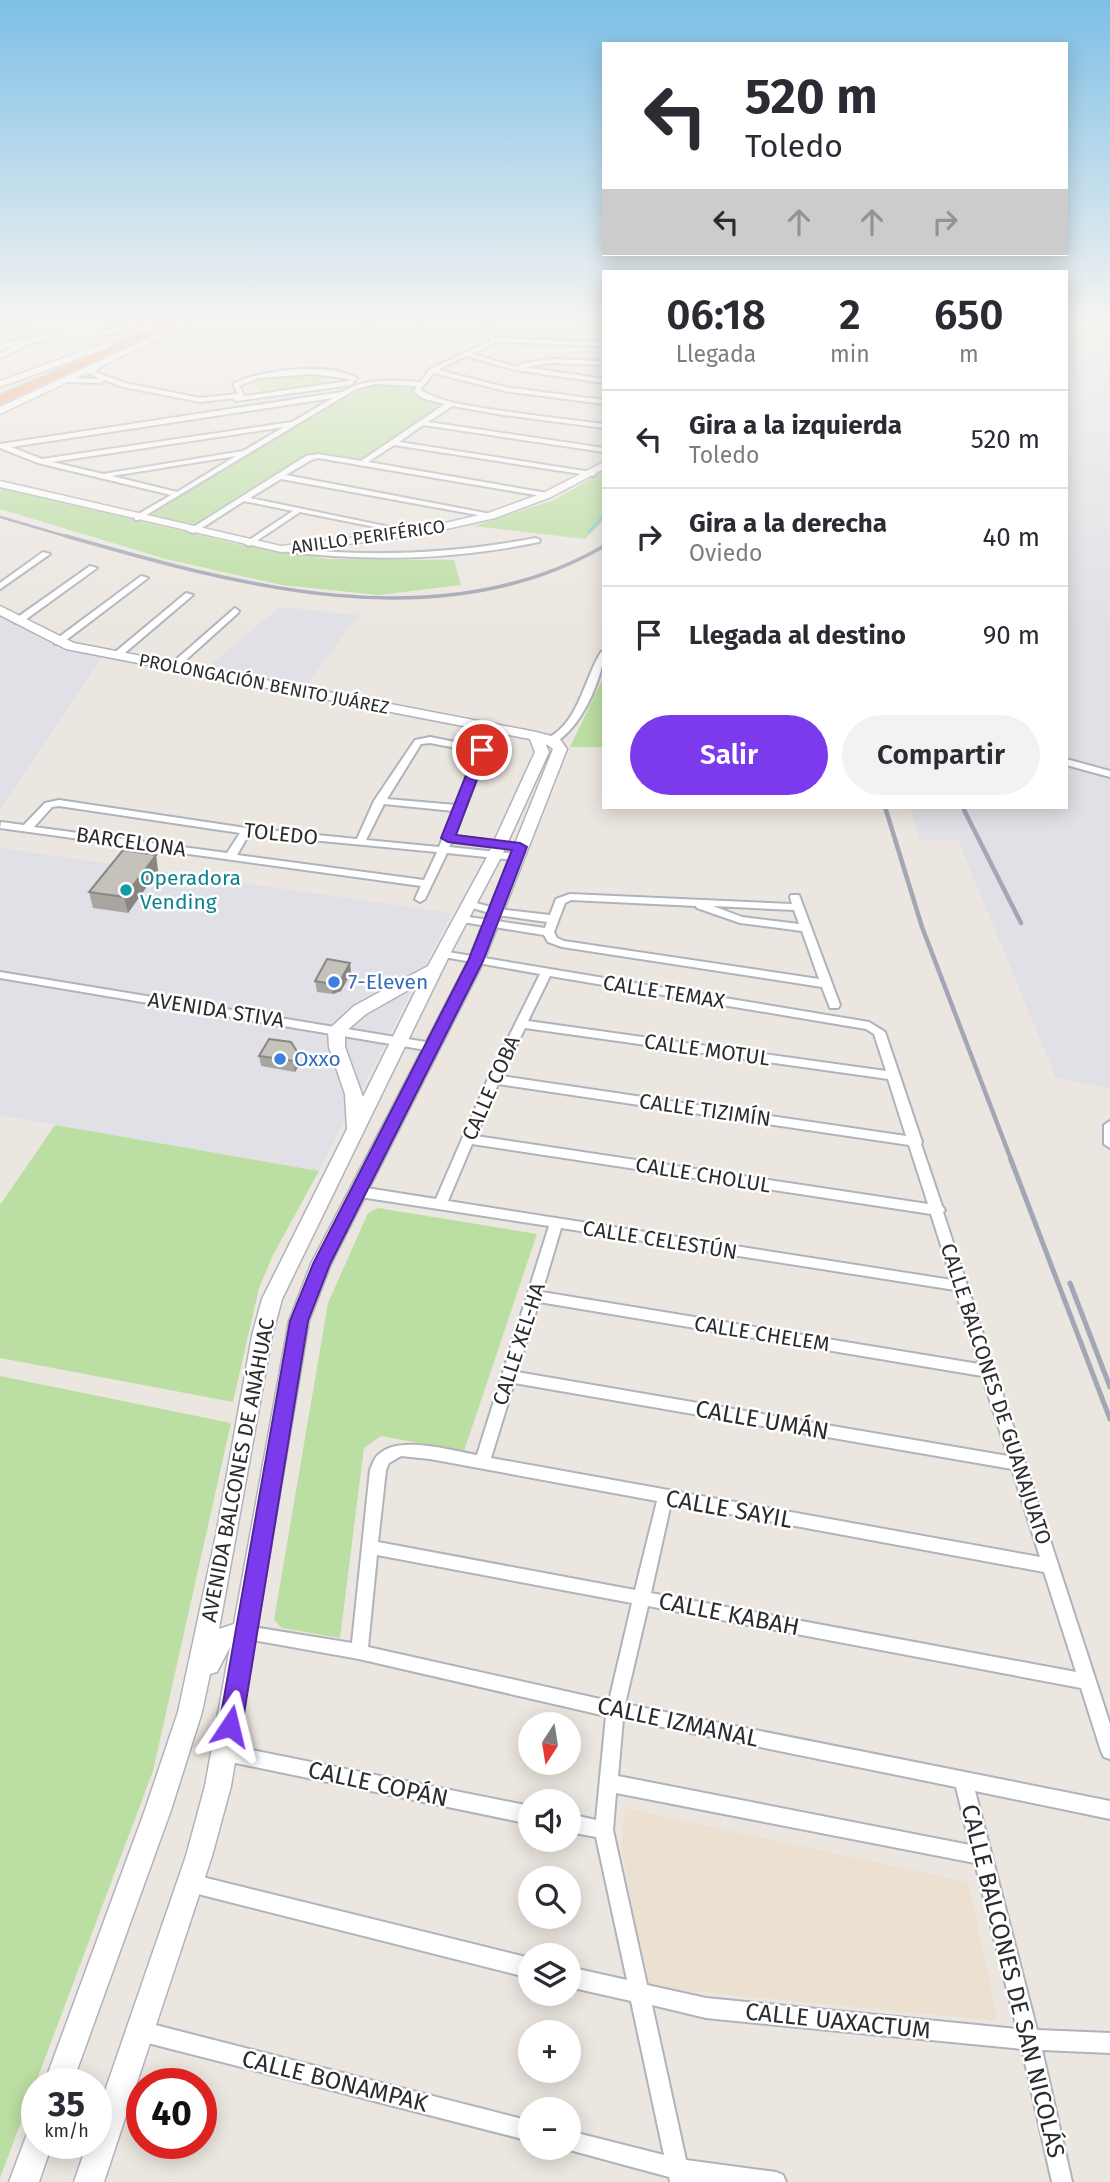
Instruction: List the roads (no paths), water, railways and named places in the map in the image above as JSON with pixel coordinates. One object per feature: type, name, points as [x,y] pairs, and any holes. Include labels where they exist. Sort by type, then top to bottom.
[{"type":"street","points":[[1,446],[141,425]]},
{"type":"street","points":[[41,461],[285,425]]},
{"type":"street","points":[[138,518],[294,425]]},
{"type":"street","points":[[361,464],[418,425]]},
{"type":"street","points":[[440,425],[602,450]]},
{"type":"street","points":[[392,443],[591,474]]},
{"type":"street","points":[[1,446],[41,461],[177,495]]},
{"type":"street","points":[[99,476],[248,452]]},
{"type":"street","points":[[191,531],[314,456],[547,495]]},
{"type":"street","name":"ANILLO PERIFÉRICO","points":[[0,484],[191,531],[281,549],[415,533],[491,516],[547,495],[602,466]]},
{"type":"street","points":[[278,476],[491,516]]},
{"type":"street","points":[[244,499],[415,533]]},
{"type":"street","points":[[249,544],[299,510]]},
{"type":"street","points":[[281,549],[338,557],[391,558],[460,555],[536,540]]},
{"type":"street","points":[[0,587],[46,554]]},
{"type":"street","points":[[18,621],[93,568]]},
{"type":"street","points":[[58,642],[144,579]]},
{"type":"street","points":[[117,655],[189,595]]},
{"type":"street","name":"PROLONGACIÓN BENITO JUÁREZ","points":[[0,610],[58,642],[537,740],[554,741]]},
{"type":"street","points":[[175,665],[235,611]]},
{"type":"street","points":[[554,741],[570,727],[602,658]]},
{"type":"street","points":[[420,899],[446,843],[488,738]]},
{"type":"street","points":[[360,842],[379,801],[420,741],[430,740],[482,750]]},
{"type":"street","name":"AVENIDA BALCONES DE ANÁHUAC","points":[[64,2068],[158,1810],[190,1712],[227,1535],[266,1319],[280,1279],[497,849],[542,752],[537,740]]},
{"type":"street","name":"AVENIDA BALCONES DE ANÁHUAC","points":[[89,2182],[209,1823],[226,1753],[299,1321],[321,1264],[476,961],[560,753],[554,741]]},
{"type":"street","points":[[1068,763],[1110,774]]},
{"type":"street","points":[[379,801],[458,808]]},
{"type":"street","name":"TOLEDO","points":[[27,828],[47,806],[59,803],[246,831],[360,842],[446,843],[497,849]]},
{"type":"street","name":"BARCELONA","points":[[1,825],[428,884]]},
{"type":"street","points":[[231,856],[246,831]]},
{"type":"street","points":[[497,849],[512,844],[518,852]]},
{"type":"street","points":[[497,849],[518,852]]},
{"type":"street","points":[[826,984],[562,944],[552,940],[549,932],[560,901],[569,897],[697,904],[796,902],[834,1005]]},
{"type":"street","points":[[697,904],[718,915],[740,920],[806,928]]},
{"type":"street","points":[[466,912],[549,932]]},
{"type":"street","points":[[466,912],[495,917],[553,919]]},
{"type":"street","points":[[355,1131],[354,1094],[337,1047],[336,1030],[360,1010],[439,961]]},
{"type":"street","name":"CALLE TEMAX","points":[[439,961],[476,961],[869,1026],[876,1028],[882,1037]]},
{"type":"street","name":"CALLE COBA","points":[[440,1205],[494,1079],[547,972]]},
{"type":"street","name":"AVENIDA STIVA","points":[[0,975],[432,1047]]},
{"type":"street","name":"CALLE MOTUL","points":[[521,1024],[892,1076]]},
{"type":"street","name":"CALLE BALCONES DE GUANAJUATO","points":[[882,1037],[892,1076],[938,1210],[1110,1751]]},
{"type":"street","name":"CALLE TIZIMÍN","points":[[494,1079],[916,1142]]},
{"type":"street","points":[[1110,1125],[1110,1144]]},
{"type":"street","name":"CALLE CHOLUL","points":[[468,1139],[938,1210]]},
{"type":"street","points":[[344,1151],[340,1170],[341,1182],[360,1192]]},
{"type":"street","name":"CALLE CELESTÚN","points":[[360,1192],[960,1286]]},
{"type":"street","name":"CALLE XEL-HA","points":[[481,1463],[556,1224]]},
{"type":"street","name":"CALLE CHELEM","points":[[534,1296],[990,1372]]},
{"type":"street","name":"CALLE UMÁN","points":[[508,1376],[1017,1464]]},
{"type":"street","points":[[359,1652],[380,1464],[390,1453],[408,1450]]},
{"type":"street","name":"CALLE SAYIL","points":[[408,1450],[1050,1566]]},
{"type":"street","points":[[665,1498],[615,1710],[604,1830],[680,2176]]},
{"type":"street","name":"CALLE KABAH","points":[[370,1547],[1088,1682]]},
{"type":"street","points":[[190,1712],[219,1640],[229,1634],[247,1633]]},
{"type":"street","name":"CALLE IZMANAL","points":[[247,1633],[359,1652],[615,1710],[1110,1810]]},
{"type":"street","name":"CALLE COPÁN","points":[[226,1753],[518,1813]]},
{"type":"street","name":"CALLE BALCONES DE SAN NICOLÁS","points":[[963,1781],[1030,2040],[1062,2182]]},
{"type":"street","points":[[608,1783],[983,1856]]},
{"type":"street","points":[[581,1825],[604,1830]]},
{"type":"street","points":[[190,1882],[518,1965]]},
{"type":"street","name":"CALLE UAXACTUM","points":[[581,1980],[706,2008],[1030,2040],[1110,2043]]},
{"type":"street","name":"CALLE BONAMPAK","points":[[140,2031],[518,2129]]},
{"type":"street","points":[[581,2145],[680,2176],[776,2182]]},
{"type":"street","points":[[24,2182],[32,2159]]},
{"type":"waterway","points":[[589,532],[602,517]]},
{"type":"railway","points":[[0,517],[72,538]]},
{"type":"railway","points":[[66,536],[199,572],[268,586],[337,595],[406,598],[474,592],[541,575],[602,547]]},
{"type":"railway","points":[[886,810],[922,927],[1012,1162]]},
{"type":"railway","points":[[964,810],[1021,923]]},
{"type":"railway","points":[[1011,1160],[1110,1419]]},
{"type":"railway","points":[[1070,1283],[1110,1387]]},
{"type":"place","name":"Operadora Vending","points":[[126,890]]},
{"type":"place","name":"7-Eleven","points":[[334,982]]},
{"type":"place","name":"Oxxo","points":[[280,1059]]}]
